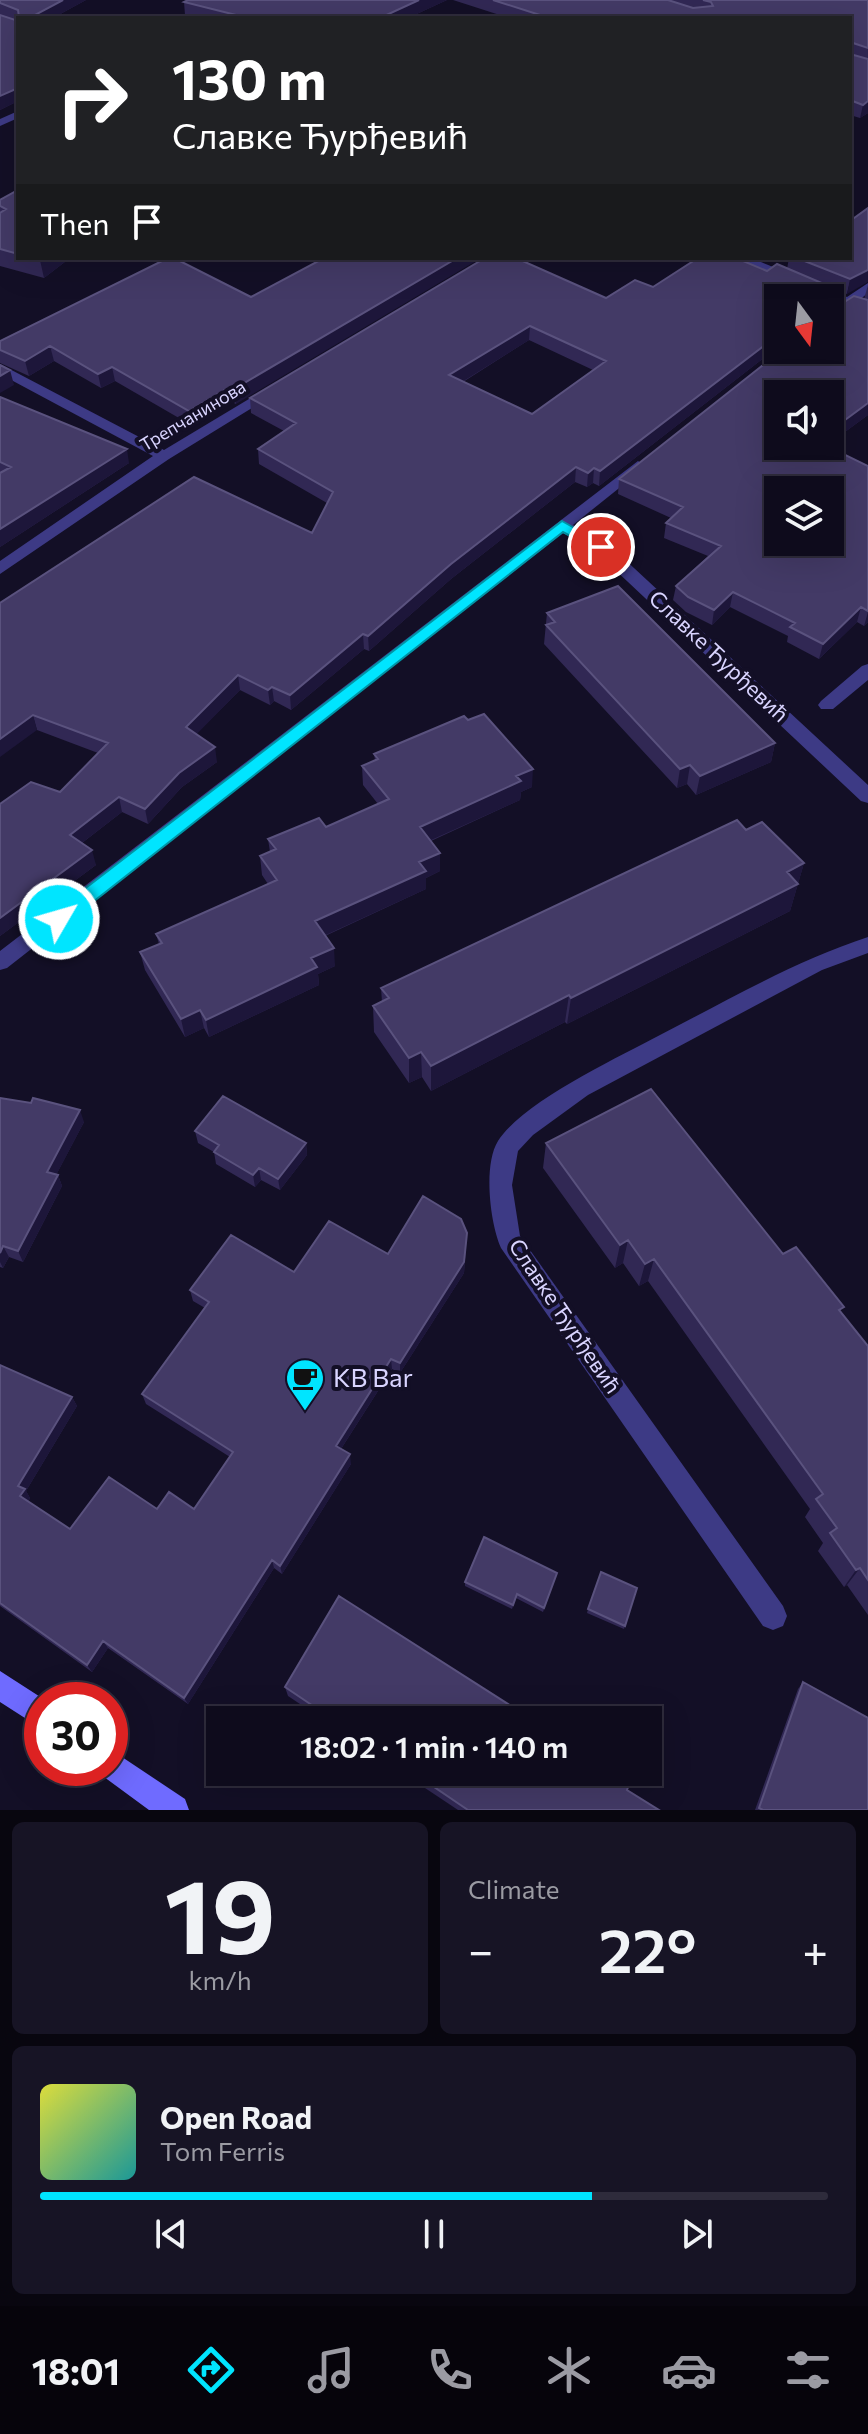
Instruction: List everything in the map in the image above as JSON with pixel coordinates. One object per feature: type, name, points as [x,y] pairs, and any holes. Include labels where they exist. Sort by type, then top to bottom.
[{"type":"main road","points":[[0,1685],[24,1702]]},
{"type":"main road","points":[[128,1777],[174,1810]]},
{"type":"street","points":[[745,260],[868,310]]},
{"type":"street","points":[[844,305],[868,287]]},
{"type":"street","points":[[0,368],[164,456]]},
{"type":"street","name":"Трепчанинова","points":[[0,569],[164,456],[284,385]]},
{"type":"street","points":[[0,962],[274,752],[649,457]]},
{"type":"street","name":"Славке Ђурђевић","points":[[562,525],[601,547],[868,796]]},
{"type":"street","points":[[827,705],[868,670]]},
{"type":"street","name":"Славке Ђурђевић","points":[[773,1616],[509,1240],[500,1185],[507,1147],[525,1128],[580,1088],[815,964],[868,945]]},
{"type":"building","points":[[0,0],[63,0],[33,16],[19,16],[18,10],[0,3]]},
{"type":"building","points":[[419,0],[384,16],[240,16],[184,2]]},
{"type":"building","points":[[493,0],[668,0],[693,8],[713,6],[711,2],[703,0],[868,0],[868,48],[852,44],[852,16],[540,15]]},
{"type":"building","points":[[0,15],[15,20],[16,89],[0,96]]},
{"type":"building","points":[[852,55],[868,59],[868,101],[863,105],[852,101]]},
{"type":"building","points":[[16,191],[16,253],[0,249],[0,213],[6,209],[0,206],[0,200]]},
{"type":"building","points":[[868,208],[868,270],[850,279],[802,260],[852,260],[852,220]]},
{"type":"building","points":[[164,260],[178,260],[251,297],[320,260],[454,260],[234,389],[230,387],[189,411],[112,367],[98,374],[50,346],[25,361],[0,350],[0,341]]},
{"type":"building","points":[[482,260],[520,260],[606,298],[635,280],[653,287],[695,260],[741,260],[767,271],[777,264],[824,284],[764,284],[764,346],[600,471],[594,468],[588,473],[576,467],[451,564],[368,636],[363,634],[290,695],[272,687],[268,690],[238,675],[186,727],[215,747],[179,773],[145,809],[119,797],[70,835],[92,850],[0,918],[0,804],[31,782],[60,792],[108,743],[33,715],[0,739],[0,603],[194,477],[312,533],[333,492],[258,449],[296,423],[250,398]],"holes":[[[530,326],[606,361],[532,414],[449,375]]]},
{"type":"building","points":[[854,296],[868,300],[868,403],[844,421],[844,380],[764,380],[764,460],[844,460],[844,454],[868,466],[868,611],[861,607],[823,644],[790,627],[795,623],[733,592],[714,610],[688,597],[676,586],[721,546],[666,523],[683,507],[619,479],[764,364],[844,364],[844,302]]},
{"type":"building","points":[[0,365],[10,370],[0,376]]},
{"type":"building","points":[[0,397],[127,449],[0,529],[0,473],[11,467],[0,462]]},
{"type":"building","points":[[618,586],[775,743],[700,776],[690,765],[680,769],[546,625],[555,622],[547,613]]},
{"type":"building","points":[[484,714],[533,769],[516,776],[521,781],[420,827],[440,853],[419,862],[426,871],[315,921],[334,948],[311,958],[317,967],[206,1020],[200,1010],[181,1019],[140,952],[162,943],[156,934],[277,880],[260,856],[276,849],[268,839],[319,818],[326,827],[389,799],[362,766],[378,759],[374,754],[464,716],[468,720]]},
{"type":"building","points":[[737,820],[746,830],[762,822],[804,863],[787,872],[798,884],[431,1066],[421,1052],[409,1058],[373,1006],[389,998],[381,988]]},
{"type":"building","points":[[651,1089],[783,1254],[796,1247],[844,1307],[839,1310],[868,1346],[868,1580],[860,1568],[856,1570],[830,1533],[837,1528],[816,1499],[823,1494],[654,1259],[645,1264],[628,1240],[620,1245],[546,1143]]},
{"type":"building","points":[[223,1096],[306,1143],[278,1179],[259,1168],[253,1175],[214,1152],[219,1145],[195,1131]]},
{"type":"building","points":[[0,1098],[31,1103],[33,1098],[80,1110],[47,1172],[58,1175],[18,1251],[3,1246],[0,1253]]},
{"type":"building","points":[[423,1196],[461,1219],[467,1233],[464,1262],[400,1363],[391,1359],[336,1446],[350,1454],[280,1566],[272,1560],[184,1698],[103,1641],[87,1665],[0,1603],[0,1365],[72,1397],[18,1486],[25,1489],[20,1496],[70,1529],[109,1477],[157,1509],[169,1492],[194,1509],[233,1452],[142,1394],[209,1302],[190,1290],[231,1235],[294,1272],[329,1221],[388,1254]]},
{"type":"building","points":[[484,1537],[557,1573],[544,1608],[517,1594],[513,1605],[465,1582]]},
{"type":"building","points":[[601,1572],[637,1588],[625,1626],[588,1609]]},
{"type":"building","points":[[339,1596],[511,1706],[313,1706],[285,1687]]},
{"type":"building","points":[[803,1682],[868,1718],[868,1810],[759,1808]]},
{"type":"building","points":[[433,1786],[628,1786],[627,1790],[659,1810],[468,1810]]},
{"type":"place","name":"KB Bar","points":[[305,1412]]},
{"type":"route","points":[[59,919],[562,525],[601,547]]}]
